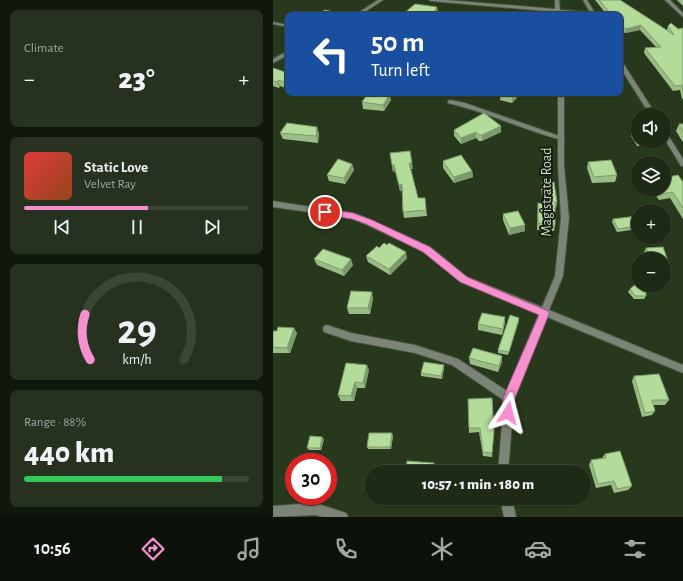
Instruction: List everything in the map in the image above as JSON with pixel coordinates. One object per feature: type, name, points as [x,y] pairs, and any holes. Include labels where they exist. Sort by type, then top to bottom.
[{"type":"street","points":[[362,12],[381,0]]},
{"type":"street","points":[[431,0],[558,12],[557,0]]},
{"type":"street","points":[[585,0],[593,12]]},
{"type":"street","points":[[667,0],[683,16]]},
{"type":"street","points":[[273,23],[285,25]]},
{"type":"street","points":[[273,61],[285,55]]},
{"type":"street","points":[[623,68],[649,108]]},
{"type":"street","name":"Magistrate Road","points":[[504,465],[509,398],[545,314],[559,276],[565,218],[561,166],[561,96]]},
{"type":"street","points":[[450,102],[463,104],[520,125],[562,138]]},
{"type":"street","points":[[671,144],[683,164]]},
{"type":"street","points":[[273,204],[353,216],[427,249],[463,279],[545,314],[683,369]]},
{"type":"street","points":[[327,329],[351,337],[415,349],[455,362],[509,398]]},
{"type":"street","points":[[507,505],[510,517]]},
{"type":"street","points":[[273,512],[315,509],[342,517]]},
{"type":"building","points":[[599,0],[620,0],[674,35],[668,26],[671,23],[678,29],[683,28],[683,91],[682,85],[675,86],[645,48],[661,47],[641,25],[626,29],[623,26],[623,12],[609,12]]},
{"type":"building","points":[[415,4],[437,7],[434,12],[406,12]]},
{"type":"building","points":[[325,10],[334,12],[322,12]]},
{"type":"building","points":[[273,68],[285,72],[285,82],[278,80],[277,82],[273,81]]},
{"type":"building","points":[[366,96],[389,96],[383,105],[362,102]]},
{"type":"building","points":[[484,113],[501,126],[482,135],[479,135],[476,132],[461,138],[454,130]]},
{"type":"building","points":[[287,123],[317,127],[316,136],[280,133]]},
{"type":"building","points":[[679,124],[683,124],[683,132]]},
{"type":"building","points":[[410,151],[412,163],[409,163],[418,198],[425,198],[426,210],[403,212],[402,184],[399,185],[394,165],[392,165],[390,153]]},
{"type":"building","points":[[461,155],[472,171],[454,177],[443,161]]},
{"type":"building","points":[[338,159],[352,164],[344,178],[327,175]]},
{"type":"building","points":[[611,160],[617,175],[594,177],[588,162]]},
{"type":"building","points":[[678,175],[683,182],[683,208],[673,192],[671,192],[671,176]]},
{"type":"building","points":[[542,182],[554,182],[557,202],[555,202],[555,225],[538,223],[538,203],[545,204]]},
{"type":"building","points":[[518,211],[525,225],[510,228],[503,214]]},
{"type":"building","points":[[631,217],[631,227],[618,229],[613,219]]},
{"type":"building","points":[[384,243],[387,245],[389,243],[406,252],[389,269],[366,256],[377,246],[379,248]]},
{"type":"building","points":[[663,247],[665,252],[647,252],[646,248]]},
{"type":"building","points":[[323,249],[351,259],[342,270],[314,259]]},
{"type":"building","points":[[351,291],[372,292],[368,308],[347,308]]},
{"type":"building","points":[[633,292],[646,292],[646,296],[636,296]]},
{"type":"building","points":[[482,313],[505,317],[503,329],[478,324]]},
{"type":"building","points":[[510,315],[519,318],[509,352],[498,350]]},
{"type":"building","points":[[278,327],[294,328],[287,348],[273,347],[273,331],[277,331]]},
{"type":"building","points":[[473,348],[502,356],[499,366],[469,358]]},
{"type":"building","points":[[424,362],[444,365],[441,376],[421,373]]},
{"type":"building","points":[[346,363],[367,365],[363,383],[355,382],[351,396],[338,395]]},
{"type":"building","points":[[659,374],[669,400],[652,400],[655,411],[645,413],[634,376]]},
{"type":"building","points":[[492,398],[494,431],[492,453],[483,452],[480,428],[469,428],[468,399]]},
{"type":"building","points":[[369,433],[392,433],[390,447],[367,447]]},
{"type":"building","points":[[310,436],[322,437],[320,448],[307,448]]},
{"type":"building","points":[[620,451],[632,486],[617,489],[614,481],[598,484],[591,460],[606,458],[605,454]]},
{"type":"building","points":[[407,461],[434,463],[434,465],[407,465]]},
{"type":"route","points":[[325,212],[353,216],[369,222],[427,249],[463,279],[545,314],[509,398],[508,413]]}]
